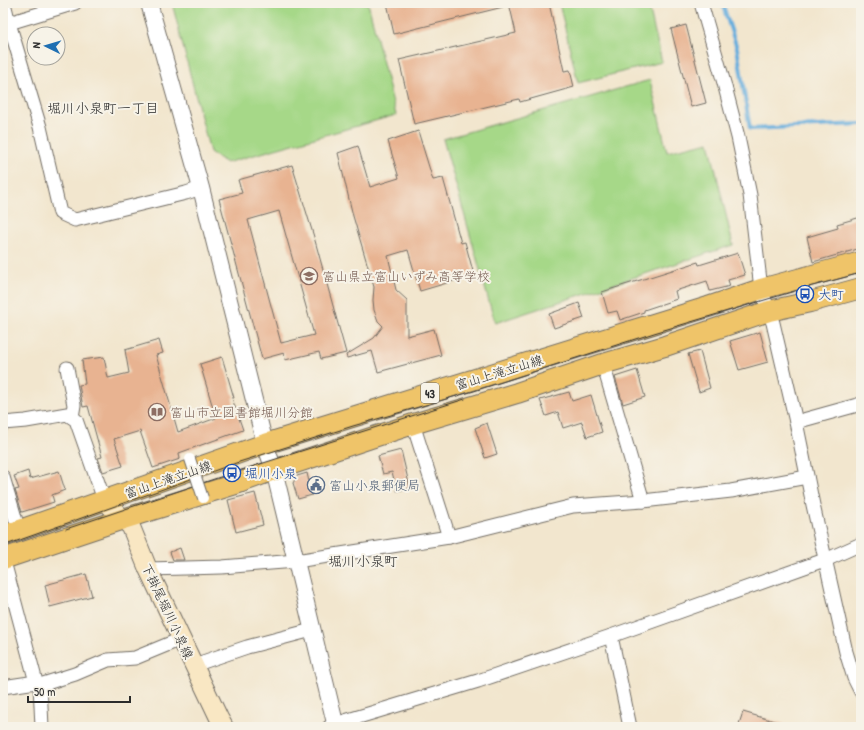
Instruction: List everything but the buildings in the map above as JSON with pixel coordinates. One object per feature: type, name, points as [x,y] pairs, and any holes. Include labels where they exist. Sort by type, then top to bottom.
[{"type":"main road","name":"富山上滝立山線","points":[[11,533],[265,444],[708,307],[761,289],[861,262]]},
{"type":"main road","name":"富山上滝立山線","points":[[3,560],[413,424],[517,393],[603,364],[665,346],[769,312],[861,288]]},
{"type":"main road","name":"下掛尾堀川小泉線","points":[[105,501],[131,527],[148,570],[224,727]]},
{"type":"street","points":[[4,3],[6,23],[40,127],[60,213],[74,220],[201,188]]},
{"type":"street","points":[[6,23],[75,3]]},
{"type":"street","points":[[149,3],[201,188],[265,444],[274,470],[333,726],[611,636],[825,559],[861,544]]},
{"type":"street","points":[[702,3],[738,138],[750,195],[761,289],[773,322],[846,652],[854,678],[861,692]]},
{"type":"street","points":[[603,364],[643,501]]},
{"type":"street","points":[[67,368],[74,405],[72,417]]},
{"type":"street","points":[[796,422],[861,404]]},
{"type":"street","points":[[3,424],[67,414],[76,420],[105,501]]},
{"type":"street","points":[[413,424],[449,537]]},
{"type":"street","points":[[190,459],[203,498]]},
{"type":"street","points":[[3,477],[11,533]]},
{"type":"street","points":[[148,570],[222,567],[296,561],[449,537],[573,506],[643,501],[731,491],[807,477]]},
{"type":"street","points":[[3,560],[38,683],[42,727]]},
{"type":"street","points":[[194,665],[247,647],[312,630]]},
{"type":"street","points":[[611,636],[630,727]]},
{"type":"street","points":[[3,687],[38,683],[75,674],[108,660],[135,658],[181,639]]},
{"type":"green space","points":[[172,3],[368,3],[396,115],[226,163],[210,152]]},
{"type":"green space","points":[[559,3],[648,3],[662,62],[578,83]]},
{"type":"green space","points":[[650,80],[667,152],[709,142],[733,245],[495,323],[443,139]]},
{"type":"waterway","points":[[722,3],[737,48],[750,129],[861,124]]},
{"type":"tram line","points":[[3,546],[236,463],[353,426],[474,391],[654,333],[861,273]]},
{"type":"tram line","points":[[66,529],[232,473],[465,399]]},
{"type":"place","name":"富山県立富山いずみ高等学校","points":[[309,276]]},
{"type":"place","name":"大町","points":[[805,294]]},
{"type":"place","name":"富山市立図書館堀川分館","points":[[157,412]]},
{"type":"place","name":"堀川小泉","points":[[232,473]]},
{"type":"place","name":"富山小泉郵便局","points":[[316,485]]},
{"type":"district","name":"堀川小泉町一丁目","points":[[103,107]]},
{"type":"district","name":"堀川小泉町","points":[[363,560]]}]
